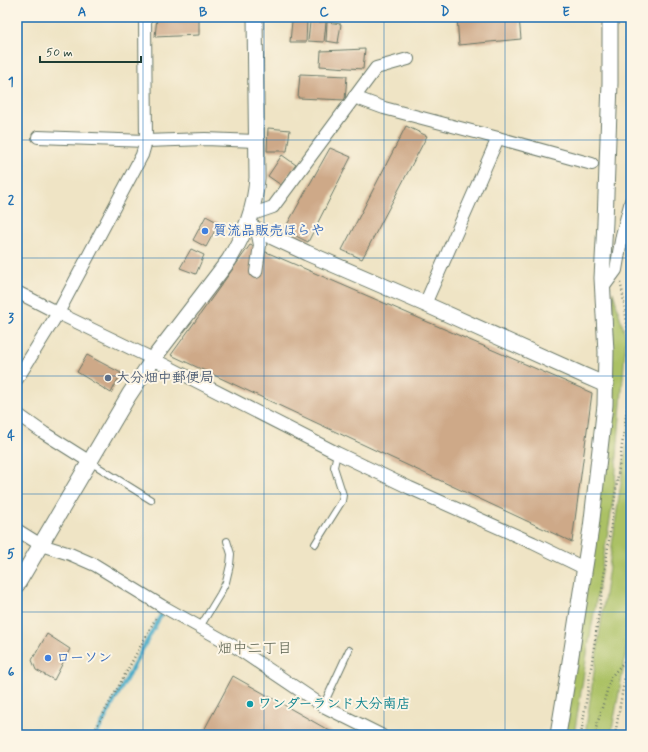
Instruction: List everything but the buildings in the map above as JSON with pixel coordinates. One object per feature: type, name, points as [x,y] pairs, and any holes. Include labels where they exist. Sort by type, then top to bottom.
[{"type":"street","points":[[17,379],[58,314],[142,155],[146,141],[145,17]]},
{"type":"street","points":[[17,585],[129,394],[153,358],[229,260],[251,223],[257,178],[255,17]]},
{"type":"street","points":[[558,735],[591,528],[605,405],[606,352],[602,278],[609,99],[610,17]]},
{"type":"street","points":[[251,223],[273,207],[376,68],[408,59]]},
{"type":"street","points":[[354,97],[384,108],[592,164]]},
{"type":"street","points":[[38,137],[146,141],[205,139],[256,141]]},
{"type":"street","points":[[425,304],[498,138]]},
{"type":"street","points":[[602,289],[616,270],[622,235],[631,201]]},
{"type":"street","points":[[251,223],[260,245],[256,272]]},
{"type":"street","points":[[251,223],[307,253],[606,385]]},
{"type":"street","points":[[17,292],[58,314],[153,358],[337,453],[584,568]]},
{"type":"street","points":[[17,414],[90,462]]},
{"type":"street","points":[[17,530],[41,545],[70,554],[95,565],[162,606],[237,648],[324,706],[381,735]]},
{"type":"lane","points":[[315,544],[342,501],[343,495],[334,467],[337,453]]},
{"type":"lane","points":[[90,462],[151,500]]},
{"type":"lane","points":[[200,627],[226,582],[231,554],[227,542]]},
{"type":"lane","points":[[324,706],[349,650]]},
{"type":"path","points":[[616,270],[622,289],[631,360]]},
{"type":"path","points":[[580,735],[590,678],[631,382]]},
{"type":"path","points":[[92,735],[162,606]]},
{"type":"path","points":[[615,735],[631,627]]},
{"type":"path","points":[[594,735],[611,677],[627,658]]},
{"type":"green space","points":[[613,292],[626,338],[614,496],[574,735],[563,735],[612,384]]},
{"type":"green space","points":[[631,412],[631,610],[624,666],[611,735],[585,735]]},
{"type":"waterway","points":[[96,735],[162,613]]},
{"type":"place","name":"質流品販売ほらや","points":[[205,231]]},
{"type":"place","name":"大分畑中郵便局","points":[[108,378]]},
{"type":"place","name":"ローソン","points":[[48,658]]},
{"type":"place","name":"ワンダーランド大分南店","points":[[250,704]]},
{"type":"district","name":"畑中二丁目","points":[[255,649]]}]
